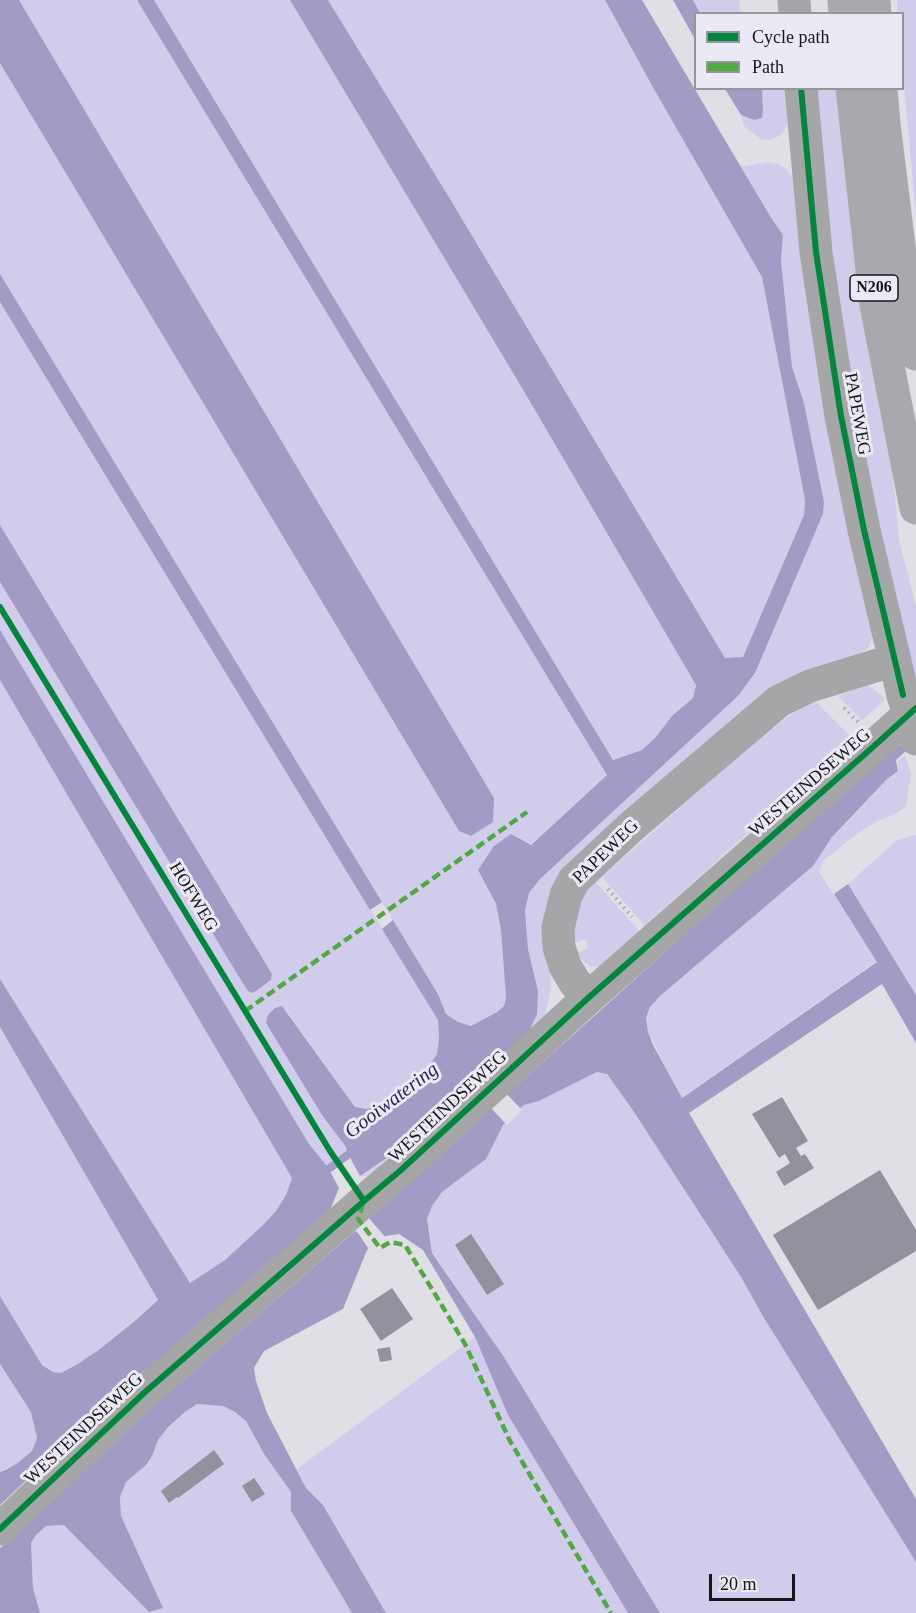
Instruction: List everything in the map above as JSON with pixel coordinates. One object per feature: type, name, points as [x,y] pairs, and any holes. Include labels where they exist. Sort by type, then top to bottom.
[{"type":"main road","name":"N206","points":[[852,90],[876,305],[916,508]]},
{"type":"main road","name":"N206","points":[[881,90],[906,303],[916,354]]},
{"type":"street","name":"PAPEWEG","points":[[801,90],[816,252],[841,416],[894,660],[910,701],[916,739]]},
{"type":"street","name":"PAPEWEG","points":[[587,999],[565,966],[559,947],[559,920],[566,895],[574,880],[632,826],[779,701],[810,686],[894,660]]},
{"type":"street","name":"WESTEINDSEWEG","points":[[0,1529],[144,1393],[401,1170],[910,701]]},
{"type":"shaded area","points":[[19,0],[137,0],[607,775],[530,845],[478,870],[496,905],[501,930],[506,999],[504,1006],[497,1012],[471,1026],[458,1022],[446,1014],[438,994],[0,274],[0,63],[459,831],[494,798]]},
{"type":"shaded area","points":[[154,0],[290,0],[696,685],[693,698],[672,716],[655,738],[642,750],[613,760]]},
{"type":"shaded area","points":[[328,0],[605,0],[762,277],[805,500],[804,515],[743,658],[725,658]]},
{"type":"shaded area","points":[[693,0],[739,0],[740,12],[699,12]]},
{"type":"shaded area","points":[[897,0],[916,0],[916,216],[904,84],[904,12],[897,12]]},
{"type":"shaded area","points":[[762,90],[786,90],[788,123],[783,133],[769,140],[761,139],[744,126],[741,115],[754,120],[763,110]]},
{"type":"shaded area","points":[[814,90],[838,90],[890,443],[899,540],[916,607],[916,682],[888,582],[855,404],[825,198]]},
{"type":"shaded area","points":[[768,162],[779,164],[795,181],[874,635],[868,648],[857,658],[576,862],[550,971],[551,987],[548,1003],[536,1035],[370,1176],[360,1176],[394,1153],[537,1014],[538,991],[528,949],[525,911],[529,893],[540,879],[738,696],[755,673],[823,514],[824,502],[804,403],[792,367],[781,261],[783,235],[741,167]]},
{"type":"shaded area","points":[[0,302],[438,1020],[437,1054],[427,1069],[398,1093],[367,1109],[355,1107],[283,1006],[322,1115],[346,1147],[347,1152],[327,1166],[309,1144],[0,630],[0,582],[248,991],[252,993],[271,981],[272,974],[0,525]]},
{"type":"shaded area","points":[[0,680],[292,1178],[286,1195],[263,1225],[225,1260],[190,1283],[0,979]]},
{"type":"shaded area","points":[[869,686],[885,700],[862,720],[838,696]]},
{"type":"shaded area","points":[[816,702],[853,739],[651,920],[646,927],[602,877],[760,737],[798,710]]},
{"type":"shaded area","points":[[905,756],[911,773],[906,806],[858,833],[824,860],[819,872],[877,961],[681,1098],[648,1032],[646,1018],[650,1007],[813,866],[832,837],[887,779],[899,771],[898,760]]},
{"type":"shaded area","points":[[916,835],[916,995],[848,884],[897,840]]},
{"type":"shaded area","points":[[591,877],[643,935],[601,967],[592,967],[576,953],[588,948],[586,939],[571,944],[571,919]]},
{"type":"shaded area","points":[[0,1027],[158,1300],[100,1349],[61,1373],[53,1372],[42,1365],[0,1296]]},
{"type":"shaded area","points":[[597,1072],[607,1074],[634,1112],[741,1277],[764,1318],[916,1562],[916,1613],[660,1613],[504,1357],[432,1252],[427,1219],[432,1206],[442,1192],[486,1159],[503,1125],[524,1105],[539,1101]]},
{"type":"shaded area","points":[[475,1337],[508,1415],[628,1613],[386,1613],[323,1505],[306,1488],[297,1469]]},
{"type":"shaded area","points":[[0,1364],[31,1412],[37,1438],[32,1451],[19,1462],[0,1472]]},
{"type":"shaded area","points":[[197,1404],[223,1406],[246,1421],[264,1454],[291,1492],[291,1511],[352,1613],[40,1613],[33,1588],[31,1543],[46,1526],[64,1525],[149,1612],[158,1598],[121,1516],[120,1497],[126,1482],[146,1465],[158,1440],[168,1427]]},
{"type":"water","points":[[0,0],[19,0],[494,798],[493,822],[471,836],[459,831],[0,63]]},
{"type":"water","points":[[137,0],[154,0],[613,760],[642,750],[655,738],[672,716],[693,698],[696,685],[290,0],[328,0],[725,658],[743,657],[804,515],[805,500],[762,277],[605,0],[642,0],[783,235],[781,261],[792,367],[804,403],[824,502],[823,514],[755,673],[738,696],[540,879],[529,893],[525,911],[528,949],[538,991],[537,1014],[527,1036],[394,1153],[360,1176],[346,1147],[322,1115],[266,1023],[268,1015],[275,1008],[282,1006],[355,1107],[367,1109],[398,1093],[427,1069],[437,1054],[438,1020],[382,929],[393,920],[438,994],[446,1014],[458,1022],[471,1026],[497,1012],[504,1006],[506,998],[501,930],[496,904],[478,870],[494,846],[511,834],[531,845],[607,775]]},
{"type":"water","points":[[673,0],[693,0],[699,12],[694,12],[694,37]]},
{"type":"water","points":[[726,90],[762,90],[762,118],[754,120],[741,115]]},
{"type":"water","points":[[0,274],[382,902],[370,910],[0,302]]},
{"type":"water","points":[[0,525],[272,974],[271,980],[256,991],[252,993],[248,991],[239,977],[0,582]]},
{"type":"water","points":[[0,630],[309,1144],[327,1166],[339,1188],[330,1210],[170,1353],[137,1376],[0,1505],[0,1472],[19,1462],[32,1451],[37,1438],[31,1412],[0,1364],[0,1296],[42,1365],[53,1372],[61,1373],[100,1349],[158,1300],[0,1027],[0,979],[190,1283],[225,1260],[263,1225],[286,1195],[292,1178],[0,680]]},
{"type":"water","points":[[916,742],[896,760],[898,771],[887,779],[832,837],[813,866],[660,996],[650,1007],[646,1018],[653,1045],[682,1098],[877,962],[834,894],[848,884],[916,995],[916,1043],[882,984],[689,1113],[916,1499],[916,1562],[764,1318],[741,1277],[634,1112],[607,1074],[597,1072],[539,1101],[524,1105],[517,1111],[503,1125],[486,1159],[442,1192],[432,1206],[427,1219],[432,1253],[504,1357],[660,1613],[628,1613],[508,1415],[475,1337],[423,1250],[399,1234],[386,1236],[367,1250],[343,1309],[264,1351],[254,1368],[267,1413],[306,1488],[323,1505],[386,1613],[352,1613],[291,1511],[291,1492],[264,1454],[246,1421],[223,1406],[197,1404],[168,1427],[158,1440],[146,1465],[126,1482],[120,1497],[121,1516],[163,1608],[149,1612],[64,1525],[46,1526],[31,1543],[33,1588],[40,1613],[0,1613],[0,1548],[142,1416],[354,1232],[673,945],[887,748]]},
{"type":"pier","points":[[505,1092],[522,1110],[507,1125],[489,1106]]},
{"type":"pier","points":[[367,1216],[387,1239],[370,1251],[353,1229]]},
{"type":"building","points":[[782,1097],[808,1141],[796,1148],[801,1156],[805,1154],[814,1168],[784,1186],[776,1172],[790,1163],[785,1154],[779,1158],[752,1114]]},
{"type":"building","points":[[880,1170],[916,1230],[916,1251],[818,1310],[773,1235]]},
{"type":"building","points":[[471,1234],[504,1284],[487,1295],[455,1245]]},
{"type":"building","points":[[392,1288],[413,1319],[381,1341],[360,1309]]},
{"type":"building","points":[[390,1347],[392,1360],[380,1362],[377,1349]]},
{"type":"building","points":[[214,1450],[224,1464],[169,1503],[161,1491]]},
{"type":"building","points":[[254,1478],[265,1494],[252,1502],[242,1486]]},
{"type":"waterway","name":"Gooiwatering","points":[[320,1175],[356,1149]]},
{"type":"marked path","points":[[245,1011],[527,812]]},
{"type":"marked path","points":[[363,1204],[358,1219],[380,1248],[390,1242],[405,1245],[438,1299],[465,1344],[510,1441],[611,1613]]},
{"type":"cycle path","points":[[801,90],[816,252],[841,416],[864,530],[903,695]]},
{"type":"cycle path","name":"HOFWEG","points":[[0,607],[330,1151],[364,1201]]},
{"type":"cycle path","points":[[0,1529],[144,1393],[401,1170],[587,999],[916,708]]}]
